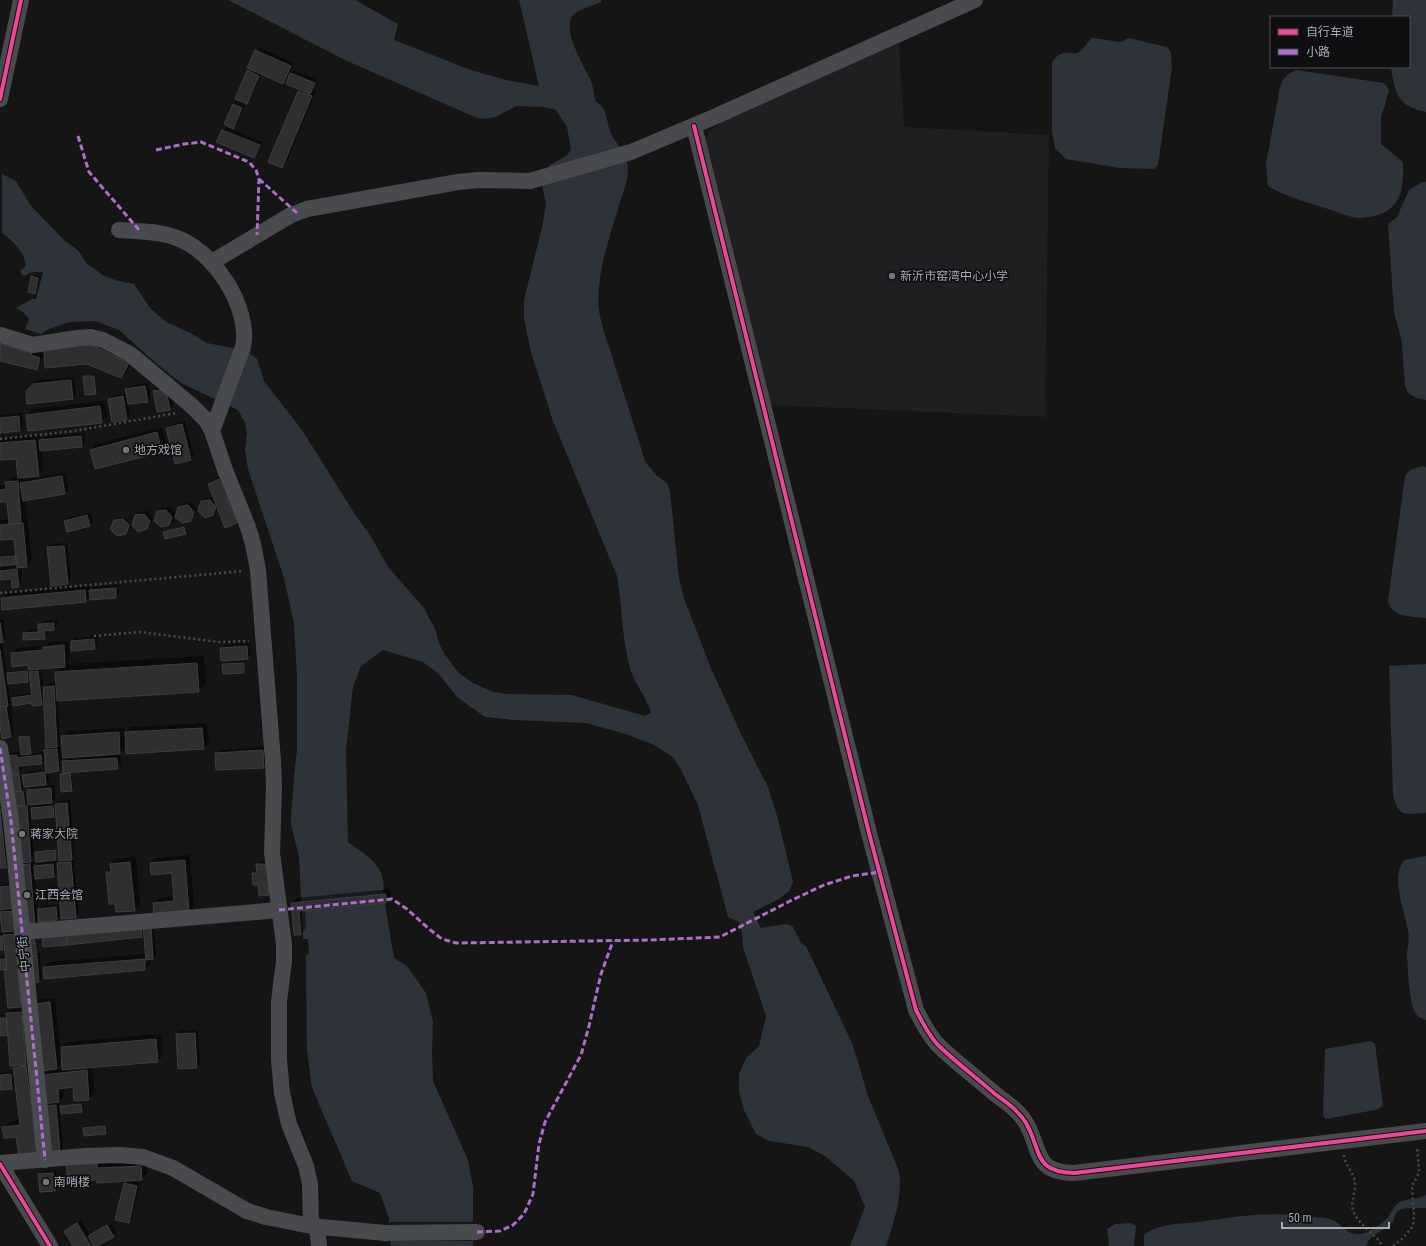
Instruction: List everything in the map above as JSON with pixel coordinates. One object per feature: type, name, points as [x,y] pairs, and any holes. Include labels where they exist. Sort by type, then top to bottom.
[{"type":"street","points":[[0,99],[21,0]]},
{"type":"street","points":[[212,262],[292,215],[307,209],[458,182],[478,180],[530,181],[631,152],[694,126],[975,0]]},
{"type":"street","points":[[694,126],[870,833],[916,1010],[926,1029],[937,1043],[1014,1109],[1026,1123],[1037,1152],[1047,1167],[1060,1173],[1074,1174],[1421,1132]]},
{"type":"street","points":[[119,230],[150,232],[174,236],[191,243],[212,262],[223,276],[240,308],[243,326],[243,347],[212,430]]},
{"type":"street","points":[[0,334],[33,345],[92,337],[103,340],[130,354],[192,406],[206,420],[212,430],[225,470],[248,527],[258,570],[273,761],[274,786],[272,853],[284,944],[284,961],[279,1001],[279,1060],[282,1092],[290,1124],[306,1166],[310,1184],[314,1226],[319,1246]]},
{"type":"street","name":"中宁街","points":[[0,748],[11,821],[45,1160]]},
{"type":"street","points":[[22,932],[279,910]]},
{"type":"street","points":[[50,1246],[0,1164],[119,1155],[143,1157],[173,1168],[247,1211],[266,1217],[314,1226],[385,1232],[477,1232]]},
{"type":"path","points":[[0,439],[74,431],[147,419],[176,414],[192,406]]},
{"type":"path","points":[[0,593],[258,570]]},
{"type":"path","points":[[94,636],[139,632],[219,642],[263,640]]},
{"type":"path","points":[[1393,1246],[1402,1240],[1413,1226],[1414,1215],[1412,1186],[1419,1173],[1421,1132]]},
{"type":"path","points":[[1342,1141],[1345,1162],[1354,1178],[1355,1185],[1352,1208],[1363,1225],[1382,1246]]},
{"type":"shaded area","points":[[228,0],[355,0],[398,24],[394,40],[471,70],[506,80],[539,86],[519,0],[601,0],[601,2],[575,13],[570,22],[570,30],[575,48],[592,84],[596,102],[605,111],[610,131],[626,158],[628,168],[627,181],[602,264],[599,291],[601,322],[645,461],[656,475],[667,483],[670,491],[679,579],[684,598],[710,666],[742,736],[768,787],[778,819],[793,882],[789,891],[779,899],[753,912],[761,928],[787,924],[793,927],[801,943],[806,946],[853,1045],[868,1096],[899,1171],[899,1200],[886,1246],[850,1246],[865,1207],[854,1181],[825,1156],[808,1147],[769,1141],[756,1134],[744,1110],[739,1092],[739,1074],[746,1058],[759,1046],[766,1016],[743,948],[742,933],[739,922],[728,917],[698,805],[673,757],[654,745],[629,735],[586,723],[514,720],[485,717],[457,697],[438,673],[423,662],[383,650],[361,666],[353,687],[346,750],[348,842],[374,862],[379,868],[382,875],[383,892],[394,958],[407,966],[426,993],[433,1022],[433,1081],[468,1160],[473,1187],[473,1246],[391,1246],[389,1218],[380,1193],[352,1181],[312,1088],[307,1051],[306,955],[309,954],[308,939],[303,939],[299,857],[291,824],[297,750],[297,676],[294,624],[284,578],[248,469],[245,450],[247,433],[245,423],[238,410],[183,384],[157,364],[119,330],[95,321],[69,322],[49,329],[41,334],[25,329],[29,319],[23,312],[16,308],[32,299],[36,299],[43,272],[33,272],[23,276],[20,271],[26,266],[23,255],[17,246],[0,231],[0,173],[16,181],[31,206],[65,241],[78,250],[87,264],[103,275],[115,280],[134,284],[150,308],[166,322],[207,343],[249,353],[257,359],[264,381],[302,430],[356,516],[370,535],[388,567],[424,608],[436,631],[438,641],[445,655],[459,673],[473,683],[493,692],[507,694],[572,695],[645,716],[651,713],[647,701],[634,680],[627,657],[617,576],[553,421],[531,352],[524,319],[524,300],[543,223],[546,204],[541,181],[542,174],[550,165],[566,156],[571,150],[567,127],[556,110],[544,107],[516,106],[496,117],[484,119],[477,118],[345,60]]},
{"type":"shaded area","points":[[1393,0],[1426,0],[1426,112],[1409,106],[1403,102],[1396,91],[1391,68],[1410,68],[1410,16],[1392,16]]},
{"type":"shaded area","points":[[1092,38],[1121,42],[1129,38],[1167,47],[1171,53],[1172,67],[1158,165],[1154,169],[1120,168],[1066,159],[1055,148],[1052,132],[1052,62],[1061,54],[1067,52],[1079,52]]},
{"type":"shaded area","name":"新沂市窑湾中心小学","points":[[899,43],[904,127],[1049,135],[1045,417],[770,405],[705,147],[706,139],[710,131],[721,122]]},
{"type":"shaded area","points":[[1296,70],[1384,83],[1389,90],[1381,116],[1381,144],[1403,162],[1403,174],[1400,195],[1389,210],[1370,217],[1357,218],[1294,198],[1268,186],[1266,164],[1280,87],[1282,81],[1290,73]]},
{"type":"shaded area","points":[[1422,182],[1426,182],[1426,400],[1409,394],[1405,386],[1402,343],[1394,312],[1388,224],[1397,217],[1409,190]]},
{"type":"shaded area","points":[[1422,466],[1426,467],[1426,618],[1403,615],[1393,611],[1388,601],[1405,476],[1410,470]]},
{"type":"shaded area","points":[[1426,664],[1426,813],[1407,814],[1400,811],[1393,795],[1389,666]]},
{"type":"shaded area","points":[[1426,856],[1426,1020],[1417,1015],[1412,1003],[1407,956],[1409,934],[1398,885],[1398,876],[1400,867],[1404,860]]},
{"type":"shaded area","points":[[1371,1041],[1375,1044],[1383,1105],[1375,1110],[1326,1119],[1323,1116],[1325,1049]]},
{"type":"shaded area","points":[[1426,1195],[1426,1208],[1401,1209],[1396,1214],[1391,1224],[1371,1237],[1366,1246],[1144,1246],[1144,1235],[1163,1226],[1270,1214],[1326,1218],[1336,1222],[1351,1233],[1361,1234],[1372,1230],[1384,1221],[1398,1203],[1420,1198]]},
{"type":"shaded area","points":[[1130,1223],[1136,1226],[1134,1246],[1109,1246],[1107,1229],[1115,1224]]},
{"type":"pier","points":[[0,171],[2,172],[2,235],[0,234]]},
{"type":"pier","points":[[388,1222],[475,1222],[475,1241],[388,1241]]},
{"type":"building","points":[[255,50],[291,66],[283,84],[247,68]]},
{"type":"building","points":[[247,70],[259,76],[247,104],[235,99]]},
{"type":"building","points":[[290,73],[315,83],[310,94],[286,84]]},
{"type":"building","points":[[298,91],[312,96],[282,168],[268,162]]},
{"type":"building","points":[[233,104],[242,108],[233,129],[224,124]]},
{"type":"building","points":[[222,130],[260,145],[254,158],[216,142]]},
{"type":"building","points":[[31,276],[38,278],[35,294],[28,292]]},
{"type":"building","points":[[0,344],[32,353],[31,355],[40,358],[37,370],[0,361]]},
{"type":"building","points":[[92,345],[129,363],[121,378],[87,364],[45,368],[44,349]]},
{"type":"building","points":[[83,376],[94,376],[96,394],[85,395]]},
{"type":"building","points":[[71,380],[73,399],[27,404],[26,391],[33,384]]},
{"type":"building","points":[[145,386],[148,402],[128,404],[125,389]]},
{"type":"building","points":[[166,389],[170,410],[157,412],[153,391]]},
{"type":"building","points":[[123,396],[127,420],[112,422],[108,399]]},
{"type":"building","points":[[100,406],[102,423],[28,431],[26,415]]},
{"type":"building","points":[[19,416],[20,431],[0,433],[0,418]]},
{"type":"building","points":[[182,424],[191,460],[175,464],[166,428]]},
{"type":"building","points":[[157,432],[162,452],[95,469],[90,450]]},
{"type":"building","points":[[81,436],[82,447],[40,451],[39,440]]},
{"type":"building","points":[[35,440],[39,476],[18,478],[16,459],[0,460],[0,443]]},
{"type":"building","points":[[62,476],[65,494],[23,501],[20,483]]},
{"type":"building","points":[[219,479],[237,523],[225,528],[208,484]]},
{"type":"building","points":[[18,481],[21,523],[9,524],[7,502],[0,502],[0,490],[6,489],[5,482]]},
{"type":"building","points":[[210,500],[216,507],[213,515],[205,518],[198,511],[201,501]]},
{"type":"building","points":[[188,505],[194,512],[191,521],[182,523],[175,517],[178,507]]},
{"type":"building","points":[[166,510],[172,517],[169,525],[161,527],[154,521],[157,511]]},
{"type":"building","points":[[144,514],[150,521],[147,529],[138,532],[132,525],[135,515]]},
{"type":"building","points":[[87,515],[90,526],[67,532],[64,521]]},
{"type":"building","points":[[123,519],[129,525],[126,534],[117,536],[110,529],[114,520]]},
{"type":"building","points":[[23,523],[27,567],[17,568],[14,539],[0,540],[0,525]]},
{"type":"building","points":[[184,527],[186,534],[165,539],[163,532]]},
{"type":"building","points":[[64,546],[68,584],[51,586],[47,547]]},
{"type":"building","points":[[16,556],[16,564],[0,566],[0,557]]},
{"type":"building","points":[[17,569],[19,587],[12,588],[11,579],[0,580],[0,571]]},
{"type":"building","points":[[116,588],[116,598],[90,600],[89,590]]},
{"type":"building","points":[[85,590],[86,602],[2,610],[1,598]]},
{"type":"building","points":[[0,622],[3,642],[0,643]]},
{"type":"building","points":[[54,623],[54,630],[44,631],[45,639],[23,640],[23,633],[38,632],[38,624]]},
{"type":"building","points":[[94,639],[95,649],[71,651],[71,641]]},
{"type":"building","points":[[64,645],[65,667],[28,670],[28,665],[12,667],[11,653],[43,650],[43,647]]},
{"type":"building","points":[[247,646],[248,659],[221,661],[220,648]]},
{"type":"building","points":[[0,650],[8,706],[0,707]]},
{"type":"building","points":[[197,663],[199,692],[57,701],[55,672]]},
{"type":"building","points":[[244,663],[244,673],[223,674],[222,664]]},
{"type":"building","points":[[27,671],[28,682],[8,684],[7,673]]},
{"type":"building","points":[[38,671],[42,705],[32,706],[32,703],[13,706],[12,698],[32,695],[29,672]]},
{"type":"building","points":[[54,686],[57,747],[46,748],[43,687]]},
{"type":"building","points":[[6,706],[11,737],[2,739],[0,728],[0,707]]},
{"type":"building","points":[[202,728],[204,749],[126,754],[125,732]]},
{"type":"building","points":[[119,732],[120,754],[63,758],[61,736]]},
{"type":"building","points":[[29,736],[31,754],[21,755],[19,737]]},
{"type":"building","points":[[57,749],[59,771],[46,773],[44,750]]},
{"type":"building","points":[[263,750],[264,768],[216,770],[215,753]]},
{"type":"building","points":[[17,755],[17,758],[41,755],[42,764],[18,766],[19,774],[9,775],[7,756]]},
{"type":"building","points":[[117,758],[118,769],[63,773],[62,761]]},
{"type":"building","points":[[45,772],[46,785],[24,787],[22,775]]},
{"type":"building","points":[[70,773],[72,791],[61,792],[60,774]]},
{"type":"building","points":[[19,774],[21,791],[11,792],[9,775]]},
{"type":"building","points":[[51,788],[52,803],[28,805],[27,790]]},
{"type":"building","points":[[23,791],[25,805],[13,807],[11,792]]},
{"type":"building","points":[[67,803],[72,860],[59,861],[55,804]]},
{"type":"building","points":[[27,806],[31,862],[18,863],[13,807]]},
{"type":"building","points":[[53,806],[54,817],[32,819],[31,808]]},
{"type":"building","points":[[0,809],[6,868],[0,868]]},
{"type":"building","points":[[56,850],[56,860],[36,862],[35,852]]},
{"type":"building","points":[[185,860],[189,912],[154,915],[153,903],[174,901],[172,873],[151,875],[150,863]]},
{"type":"building","points":[[71,862],[76,918],[61,919],[57,863]]},
{"type":"building","points":[[130,862],[135,911],[116,912],[115,904],[109,904],[106,872],[111,872],[110,864]]},
{"type":"building","points":[[30,864],[35,927],[24,928],[19,865]]},
{"type":"building","points":[[53,864],[54,877],[35,879],[34,866]]},
{"type":"building","points":[[256,864],[265,864],[266,873],[269,873],[269,895],[259,896],[258,885],[253,885],[252,873],[257,873]]},
{"type":"building","points":[[11,886],[13,908],[0,910],[0,887]]},
{"type":"building","points":[[386,894],[386,903],[299,911],[301,935],[294,935],[291,903]]},
{"type":"building","points":[[56,907],[57,920],[38,922],[38,909]]},
{"type":"building","points":[[14,911],[15,931],[2,932],[0,912]]},
{"type":"building","points":[[141,924],[142,937],[67,945],[66,931]]},
{"type":"building","points":[[151,924],[153,959],[146,960],[143,925]]},
{"type":"building","points":[[66,931],[67,945],[43,947],[42,934]]},
{"type":"building","points":[[17,934],[21,1007],[8,1008],[4,969],[7,969],[3,935]]},
{"type":"building","points":[[34,935],[37,956],[27,957],[24,936]]},
{"type":"building","points":[[0,936],[2,936],[3,950],[0,950]]},
{"type":"building","points":[[37,956],[39,982],[29,983],[27,957]]},
{"type":"building","points":[[0,959],[6,959],[7,969],[0,970]]},
{"type":"building","points":[[145,959],[145,970],[44,979],[43,967]]},
{"type":"building","points":[[50,1002],[57,1069],[40,1071],[33,1004]]},
{"type":"building","points":[[22,1012],[26,1065],[10,1066],[6,1013]]},
{"type":"building","points":[[0,1018],[6,1018],[8,1035],[0,1036]]},
{"type":"building","points":[[195,1033],[197,1068],[178,1069],[176,1034]]},
{"type":"building","points":[[156,1039],[158,1062],[62,1070],[61,1047]]},
{"type":"building","points":[[26,1066],[37,1154],[19,1156],[16,1137],[4,1138],[2,1127],[20,1125],[13,1068]]},
{"type":"building","points":[[87,1070],[89,1100],[74,1101],[73,1087],[58,1089],[59,1102],[45,1104],[42,1075]]},
{"type":"building","points":[[11,1074],[12,1089],[0,1090],[0,1075]]},
{"type":"building","points":[[81,1104],[82,1112],[61,1114],[60,1106]]},
{"type":"building","points":[[56,1105],[60,1152],[48,1153],[43,1106]]},
{"type":"building","points":[[105,1126],[106,1134],[84,1136],[83,1128]]},
{"type":"building","points":[[82,1162],[82,1164],[97,1164],[97,1168],[141,1166],[142,1180],[97,1183],[96,1180],[82,1181],[82,1174],[67,1175],[66,1163]]},
{"type":"building","name":"南哨楼","points":[[53,1173],[55,1191],[40,1192],[38,1174]]},
{"type":"building","points":[[124,1183],[137,1186],[129,1223],[115,1220]]},
{"type":"building","points":[[77,1223],[91,1246],[73,1246],[64,1231]]},
{"type":"building","points":[[107,1225],[114,1237],[97,1246],[93,1246],[88,1236]]},
{"type":"marked path","points":[[78,136],[89,172],[140,231]]},
{"type":"marked path","points":[[156,150],[201,142],[249,162],[256,170],[259,179],[257,235]]},
{"type":"marked path","points":[[259,179],[297,213]]},
{"type":"marked path","points":[[0,748],[11,821],[45,1160]]},
{"type":"marked path","points":[[279,910],[392,899],[407,909],[442,939],[456,943],[651,940],[720,937],[824,885],[852,876],[880,872]]},
{"type":"marked path","points":[[477,1232],[500,1231],[513,1225],[524,1214],[533,1194],[539,1144],[545,1122],[581,1055],[601,974],[613,941]]},
{"type":"cycle path","points":[[0,99],[21,0]]},
{"type":"cycle path","points":[[694,126],[869,833],[916,1010],[931,1036],[951,1057],[1020,1115],[1026,1123],[1037,1151],[1045,1164],[1051,1169],[1061,1172],[1074,1173],[1426,1131]]},
{"type":"cycle path","points":[[0,1164],[50,1246]]},
{"type":"place","name":"新沂市窑湾中心小学","points":[[892,276]]},
{"type":"place","name":"地方戏馆","points":[[126,450]]},
{"type":"place","name":"蒋家大院","points":[[22,834]]},
{"type":"place","name":"江西会馆","points":[[27,895]]},
{"type":"place","name":"南哨楼","points":[[46,1182]]}]
